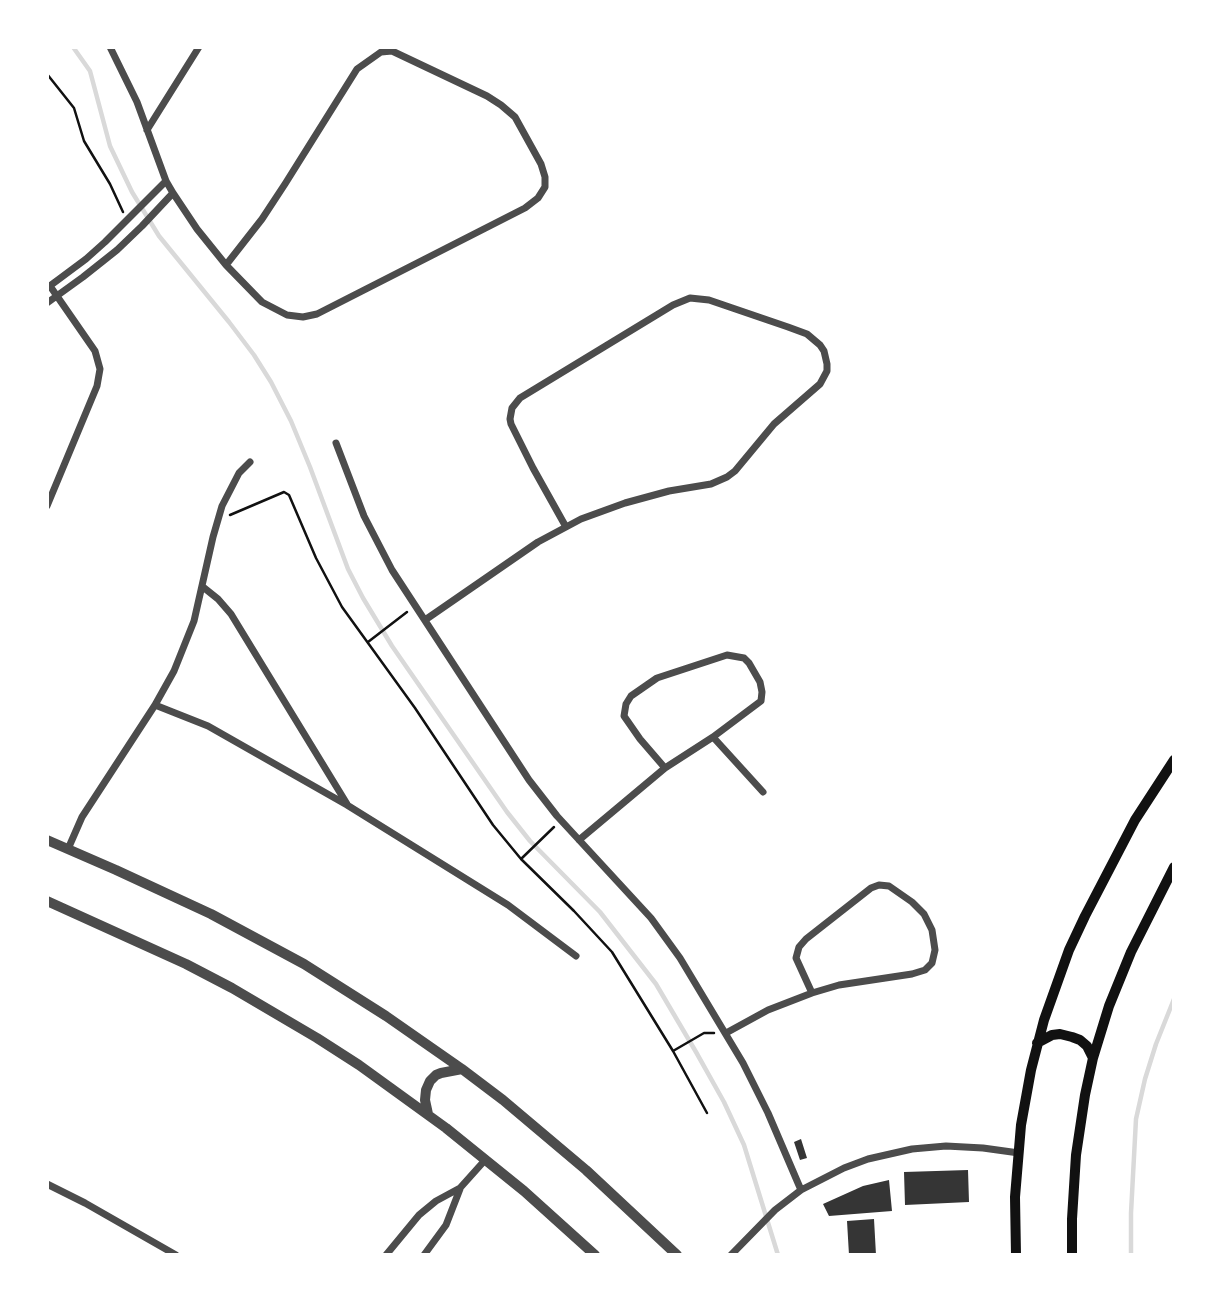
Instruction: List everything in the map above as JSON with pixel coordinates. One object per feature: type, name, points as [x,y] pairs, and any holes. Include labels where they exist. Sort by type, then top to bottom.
[{"type":"main road","points":[[1016,1255],[1019,1153],[1025,1098],[1037,1043],[1069,950],[1085,916],[1135,820],[1174,760]]},
{"type":"main road","points":[[1072,1255],[1076,1155],[1093,1058],[1109,1006],[1131,952],[1174,867]]},
{"type":"main road","points":[[1037,1043],[1056,1034],[1076,1038],[1087,1046],[1093,1058]]},
{"type":"street","points":[[110,47],[137,102],[166,181],[197,229],[226,265],[262,302],[295,317],[324,311],[526,208],[538,198],[545,187],[545,177],[541,164],[515,117],[501,105],[392,51],[381,52],[357,69],[285,184],[226,265]]},
{"type":"street","points":[[147,130],[199,47]]},
{"type":"street","points":[[47,506],[100,375],[95,351],[49,287],[86,259],[128,221],[166,181]]},
{"type":"street","points":[[47,303],[100,264],[173,193]]},
{"type":"street","points":[[425,620],[538,542],[566,527],[618,505],[669,491],[711,484],[727,477],[774,424],[820,384],[827,371],[824,351],[820,345],[807,334],[788,327],[709,300],[690,298],[673,305],[520,398],[512,408],[511,424],[566,527]]},
{"type":"street","points":[[335,443],[377,543],[529,780],[556,816],[651,918],[726,1033],[757,1091],[801,1190]]},
{"type":"street","points":[[68,849],[82,817],[174,671],[194,621],[217,520],[233,482],[250,462]]},
{"type":"street","points":[[203,587],[231,614],[347,805]]},
{"type":"street","points":[[579,840],[666,768],[761,701],[760,682],[744,658],[727,655],[657,678],[631,696],[624,716],[666,768]]},
{"type":"street","points":[[155,705],[218,731],[347,805],[508,905],[576,956]]},
{"type":"street","points":[[712,737],[763,792]]},
{"type":"street","points":[[47,840],[211,914],[304,964],[386,1016],[503,1100],[586,1170],[677,1255]]},
{"type":"street","points":[[726,1033],[768,1010],[812,993],[839,985],[925,970],[932,962],[935,950],[932,930],[924,914],[905,895],[890,886],[879,885],[866,891],[799,947],[796,958],[812,993]]},
{"type":"street","points":[[47,901],[186,964],[243,994],[327,1045],[428,1114],[486,1159],[595,1255]]},
{"type":"street","points":[[428,1114],[425,1095],[430,1082],[436,1075],[462,1069]]},
{"type":"street","points":[[731,1255],[775,1210],[801,1190],[856,1164],[912,1149],[962,1146],[1019,1153]]},
{"type":"street","points":[[386,1255],[427,1208],[460,1188],[486,1159]]},
{"type":"street","points":[[47,1184],[176,1255]]},
{"type":"street","points":[[424,1255],[446,1225],[460,1188]]},
{"type":"path","points":[[47,75],[74,108],[84,141],[128,221]]},
{"type":"path","points":[[217,520],[286,492],[289,495],[342,607],[434,735],[493,825],[521,859],[612,953],[673,1051],[707,1113]]},
{"type":"path","points":[[367,642],[416,606]]},
{"type":"path","points":[[521,859],[547,835]]},
{"type":"path","points":[[673,1051],[704,1034]]},
{"type":"building","points":[[801,1139],[807,1158],[800,1160],[794,1142]]},
{"type":"building","points":[[968,1170],[969,1202],[905,1205],[904,1172]]},
{"type":"building","points":[[889,1180],[892,1211],[829,1216],[823,1204],[863,1186]]},
{"type":"building","points":[[874,1219],[876,1255],[849,1255],[847,1221]]},
{"type":"waterway","points":[[73,47],[90,71],[110,146],[132,192],[159,236],[229,322],[271,382],[310,467],[348,569],[392,646],[507,812],[530,841],[600,912],[656,984],[696,1052],[744,1145],[778,1255]]},
{"type":"waterway","points":[[1131,1255],[1136,1119],[1156,1044],[1174,999]]}]
